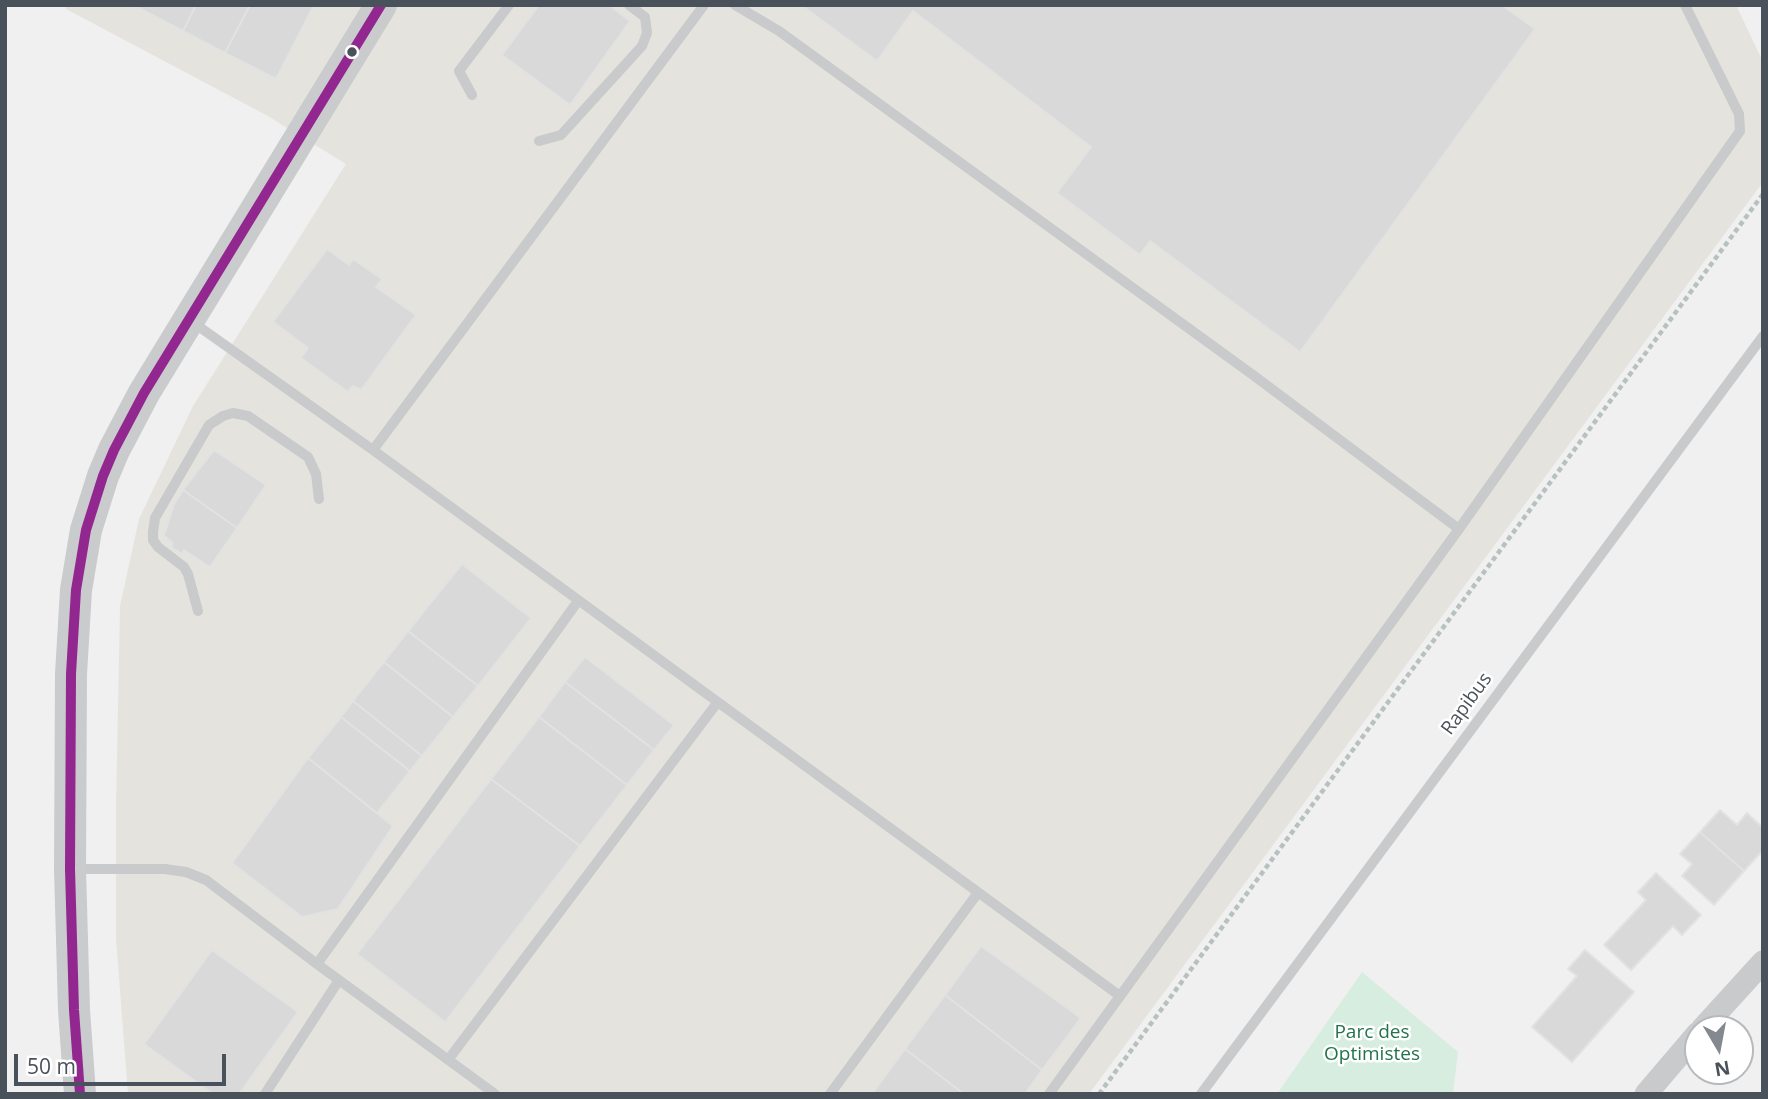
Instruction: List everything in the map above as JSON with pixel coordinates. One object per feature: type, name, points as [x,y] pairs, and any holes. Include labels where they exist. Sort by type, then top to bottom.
[{"type":"street","points":[[80,1094],[73,985],[70,869],[73,637],[76,590],[86,530],[114,450],[144,393],[381,5]]},
{"type":"street","points":[[1715,1015],[1763,962]]},
{"type":"street","points":[[1646,1094],[1684,1050]]},
{"type":"lane","points":[[472,95],[459,71],[509,5]]},
{"type":"lane","points":[[539,141],[561,135],[642,46],[647,33],[646,17],[629,5]]},
{"type":"lane","points":[[373,450],[704,5]]},
{"type":"lane","points":[[735,5],[779,31],[1236,363],[1459,529]]},
{"type":"lane","points":[[1049,1094],[1459,529],[1740,131],[1739,114],[1685,5]]},
{"type":"lane","points":[[189,320],[373,450],[1120,996]]},
{"type":"lane","name":"Rapibus","points":[[1201,1094],[1763,336]]},
{"type":"lane","points":[[198,611],[188,574],[184,567],[158,547],[153,532],[155,518],[209,425],[233,413],[248,416],[309,457],[316,474],[319,499]]},
{"type":"lane","points":[[317,964],[579,601]]},
{"type":"lane","points":[[448,1060],[717,703]]},
{"type":"lane","points":[[70,869],[166,869],[196,875],[216,886],[317,964],[495,1094]]},
{"type":"lane","points":[[830,1094],[977,894]]},
{"type":"lane","points":[[265,1094],[339,980]]},
{"type":"path","points":[[1099,1094],[1763,194]]},
{"type":"shaded area","points":[[66,5],[1736,5],[1763,62],[1763,182],[1089,1094],[128,1094],[116,938],[116,808],[120,606],[139,519],[193,406],[346,164],[266,115],[66,9]]},
{"type":"green space","name":"Parc des Optimistes","points":[[1362,972],[1458,1052],[1453,1094],[1277,1094]]},
{"type":"building","points":[[133,5],[196,5],[183,31]]},
{"type":"building","points":[[196,5],[250,5],[225,53],[183,31]]},
{"type":"building","points":[[250,5],[314,5],[276,79],[225,53]]},
{"type":"building","points":[[539,5],[609,5],[630,21],[570,105],[502,55]]},
{"type":"building","points":[[801,5],[1502,5],[1535,29],[1300,352],[1150,241],[1140,255],[1057,193],[1091,147],[913,11],[877,61]]},
{"type":"building","points":[[327,249],[349,265],[353,259],[382,279],[376,287],[416,315],[361,390],[353,386],[348,392],[301,358],[308,348],[273,322]]},
{"type":"building","points":[[214,450],[266,485],[237,528],[183,490]]},
{"type":"building","points":[[183,490],[237,528],[210,567],[184,550],[182,554],[171,547],[173,543],[164,536],[174,504]]},
{"type":"building","points":[[462,564],[531,618],[478,686],[408,631]]},
{"type":"building","points":[[408,631],[478,686],[453,717],[384,662]]},
{"type":"building","points":[[585,657],[674,725],[654,750],[565,682]]},
{"type":"building","points":[[384,662],[453,717],[422,756],[353,701]]},
{"type":"building","points":[[565,682],[654,750],[627,785],[539,717]]},
{"type":"building","points":[[353,701],[422,756],[410,771],[341,717]]},
{"type":"building","points":[[341,717],[410,771],[377,813],[308,758]]},
{"type":"building","points":[[539,717],[627,785],[580,846],[491,779]]},
{"type":"building","points":[[308,758],[393,826],[338,909],[302,917],[232,863]]},
{"type":"building","points":[[491,779],[580,846],[445,1022],[357,954]]},
{"type":"building","points":[[1720,810],[1737,825],[1747,813],[1763,828],[1763,850],[1744,871],[1700,832]]},
{"type":"building","points":[[1700,832],[1744,871],[1714,905],[1682,876],[1692,864],[1680,854]]},
{"type":"building","points":[[1656,873],[1701,915],[1682,935],[1673,926],[1631,970],[1604,945],[1646,900],[1638,892]]},
{"type":"building","points":[[981,946],[1081,1018],[1042,1070],[945,995]]},
{"type":"building","points":[[212,950],[298,1012],[239,1094],[213,1094],[144,1044]]},
{"type":"building","points":[[1585,950],[1634,992],[1572,1062],[1532,1027],[1577,976],[1568,969]]},
{"type":"building","points":[[945,995],[1042,1070],[1025,1094],[964,1094],[905,1049]]},
{"type":"building","points":[[905,1049],[964,1094],[872,1094]]},
{"type":"transit line","points":[[80,1094],[74,1010],[70,869],[71,674],[76,590],[86,530],[114,450],[144,393],[381,5]]}]
